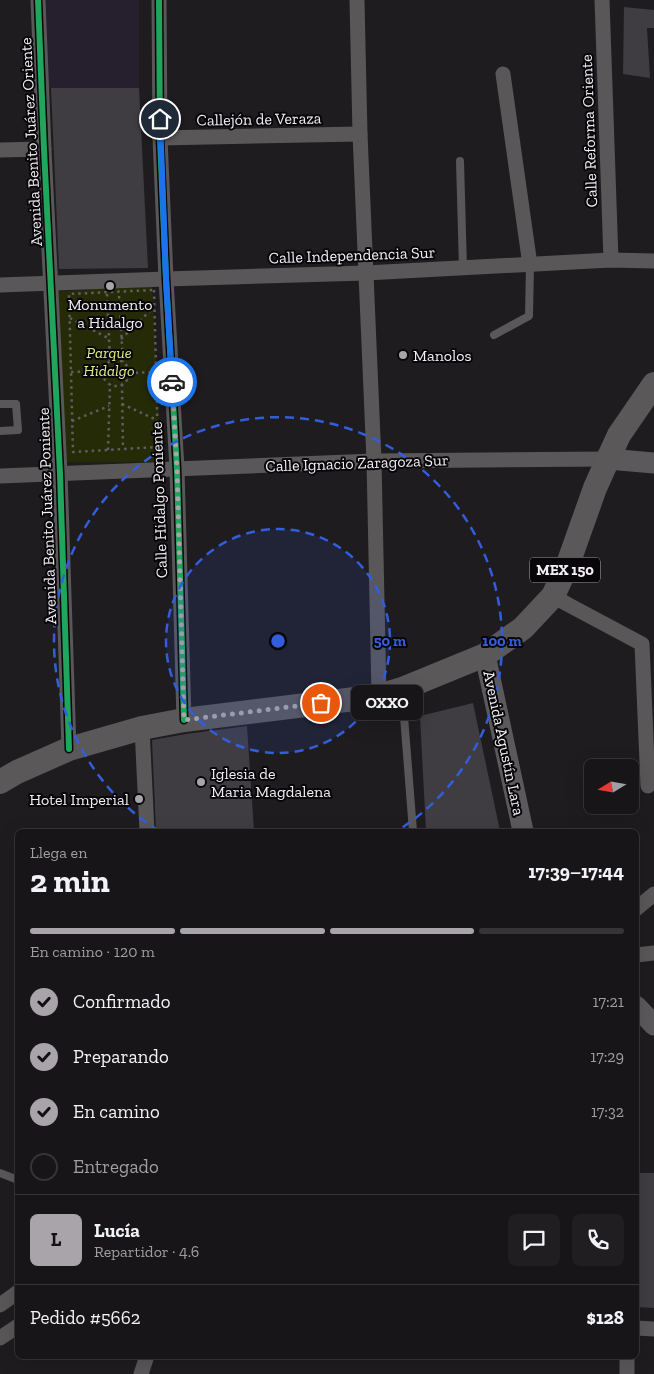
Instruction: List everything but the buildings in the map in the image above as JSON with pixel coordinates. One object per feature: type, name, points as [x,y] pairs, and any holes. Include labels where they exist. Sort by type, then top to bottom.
[{"type":"main road","name":"MEX 150","points":[[0,782],[69,748],[142,728],[184,720],[390,692],[485,655],[522,628],[553,596],[568,564],[595,488],[608,459],[620,435],[654,384]]},
{"type":"main road","name":"Calle Ignacio Zaragoza Sur","points":[[608,459],[654,463]]},
{"type":"main road","name":"Avenida Agustín Lara","points":[[485,655],[522,829]]},
{"type":"main road","points":[[639,1009],[654,1025]]},
{"type":"street","name":"Avenida Benito Juárez Oriente","points":[[38,0],[52,283]]},
{"type":"street","name":"Calle Hidalgo Poniente","points":[[159,0],[160,138],[177,469],[184,720]]},
{"type":"street","points":[[356,0],[374,461],[390,692]]},
{"type":"street","name":"Calle Reforma Oriente","points":[[602,0],[611,260]]},
{"type":"street","points":[[502,74],[530,265]]},
{"type":"street","name":"Callejón de Veraza","points":[[160,138],[360,134]]},
{"type":"street","points":[[0,150],[44,149]]},
{"type":"street","name":"Calle Independencia Sur","points":[[0,285],[366,273],[611,260],[654,261]]},
{"type":"street","name":"Avenida Benito Juárez Poniente","points":[[52,283],[69,748]]},
{"type":"street","name":"Calle Ignacio Zaragoza Sur","points":[[0,476],[374,461],[608,459]]},
{"type":"street","points":[[553,596],[642,644],[648,786]]},
{"type":"street","points":[[142,728],[147,829]]},
{"type":"street","points":[[639,906],[654,894]]},
{"type":"street","points":[[639,955],[654,953]]},
{"type":"street","points":[[0,1305],[15,1294]]},
{"type":"street","points":[[0,1338],[15,1328]]},
{"type":"street","points":[[639,1328],[654,1329]]},
{"type":"street","points":[[140,1374],[146,1359]]},
{"type":"street","points":[[627,1359],[627,1374]]},
{"type":"lane","points":[[460,161],[463,268]]},
{"type":"lane","points":[[494,335],[529,316],[530,265]]},
{"type":"lane","points":[[0,404],[16,404],[18,430],[0,430]]},
{"type":"lane","points":[[390,692],[413,829]]},
{"type":"lane","points":[[0,1174],[15,1179]]},
{"type":"path","points":[[154,290],[158,447],[73,452],[69,294],[119,292],[154,290]]},
{"type":"path","points":[[119,292],[123,362],[129,373],[122,384],[123,449]]},
{"type":"path","points":[[107,293],[110,362]]},
{"type":"path","points":[[121,338],[154,307]]},
{"type":"path","points":[[70,318],[109,338]]},
{"type":"path","points":[[108,450],[110,384],[105,378],[103,371],[114,360],[123,362]]},
{"type":"path","points":[[71,372],[103,371]]},
{"type":"path","points":[[129,373],[156,372]]},
{"type":"path","points":[[110,384],[122,384]]},
{"type":"path","points":[[122,404],[157,420]]},
{"type":"path","points":[[72,421],[109,406]]},
{"type":"shaded area","points":[[44,0],[139,0],[139,88],[47,88]]},
{"type":"green space","name":"Parque Hidalgo","points":[[152,284],[161,462],[67,462],[58,292]]},
{"type":"cycle path","points":[[38,0],[60,473],[69,749]]},
{"type":"cycle path","points":[[159,0],[160,138],[177,469],[184,720]]},
{"type":"way so far","points":[[172,382],[177,469],[184,720],[321,703]]},
{"type":"place","name":"Monumento a Hidalgo","points":[[110,286]]},
{"type":"place","name":"Manolos","points":[[403,355]]},
{"type":"place","name":"OXXO","points":[[321,703]]},
{"type":"place","name":"Iglesia de Maria Magdalena","points":[[201,782]]},
{"type":"place","name":"Hotel Imperial","points":[[139,799]]},
{"type":"route","points":[[160,119],[172,382]]}]
